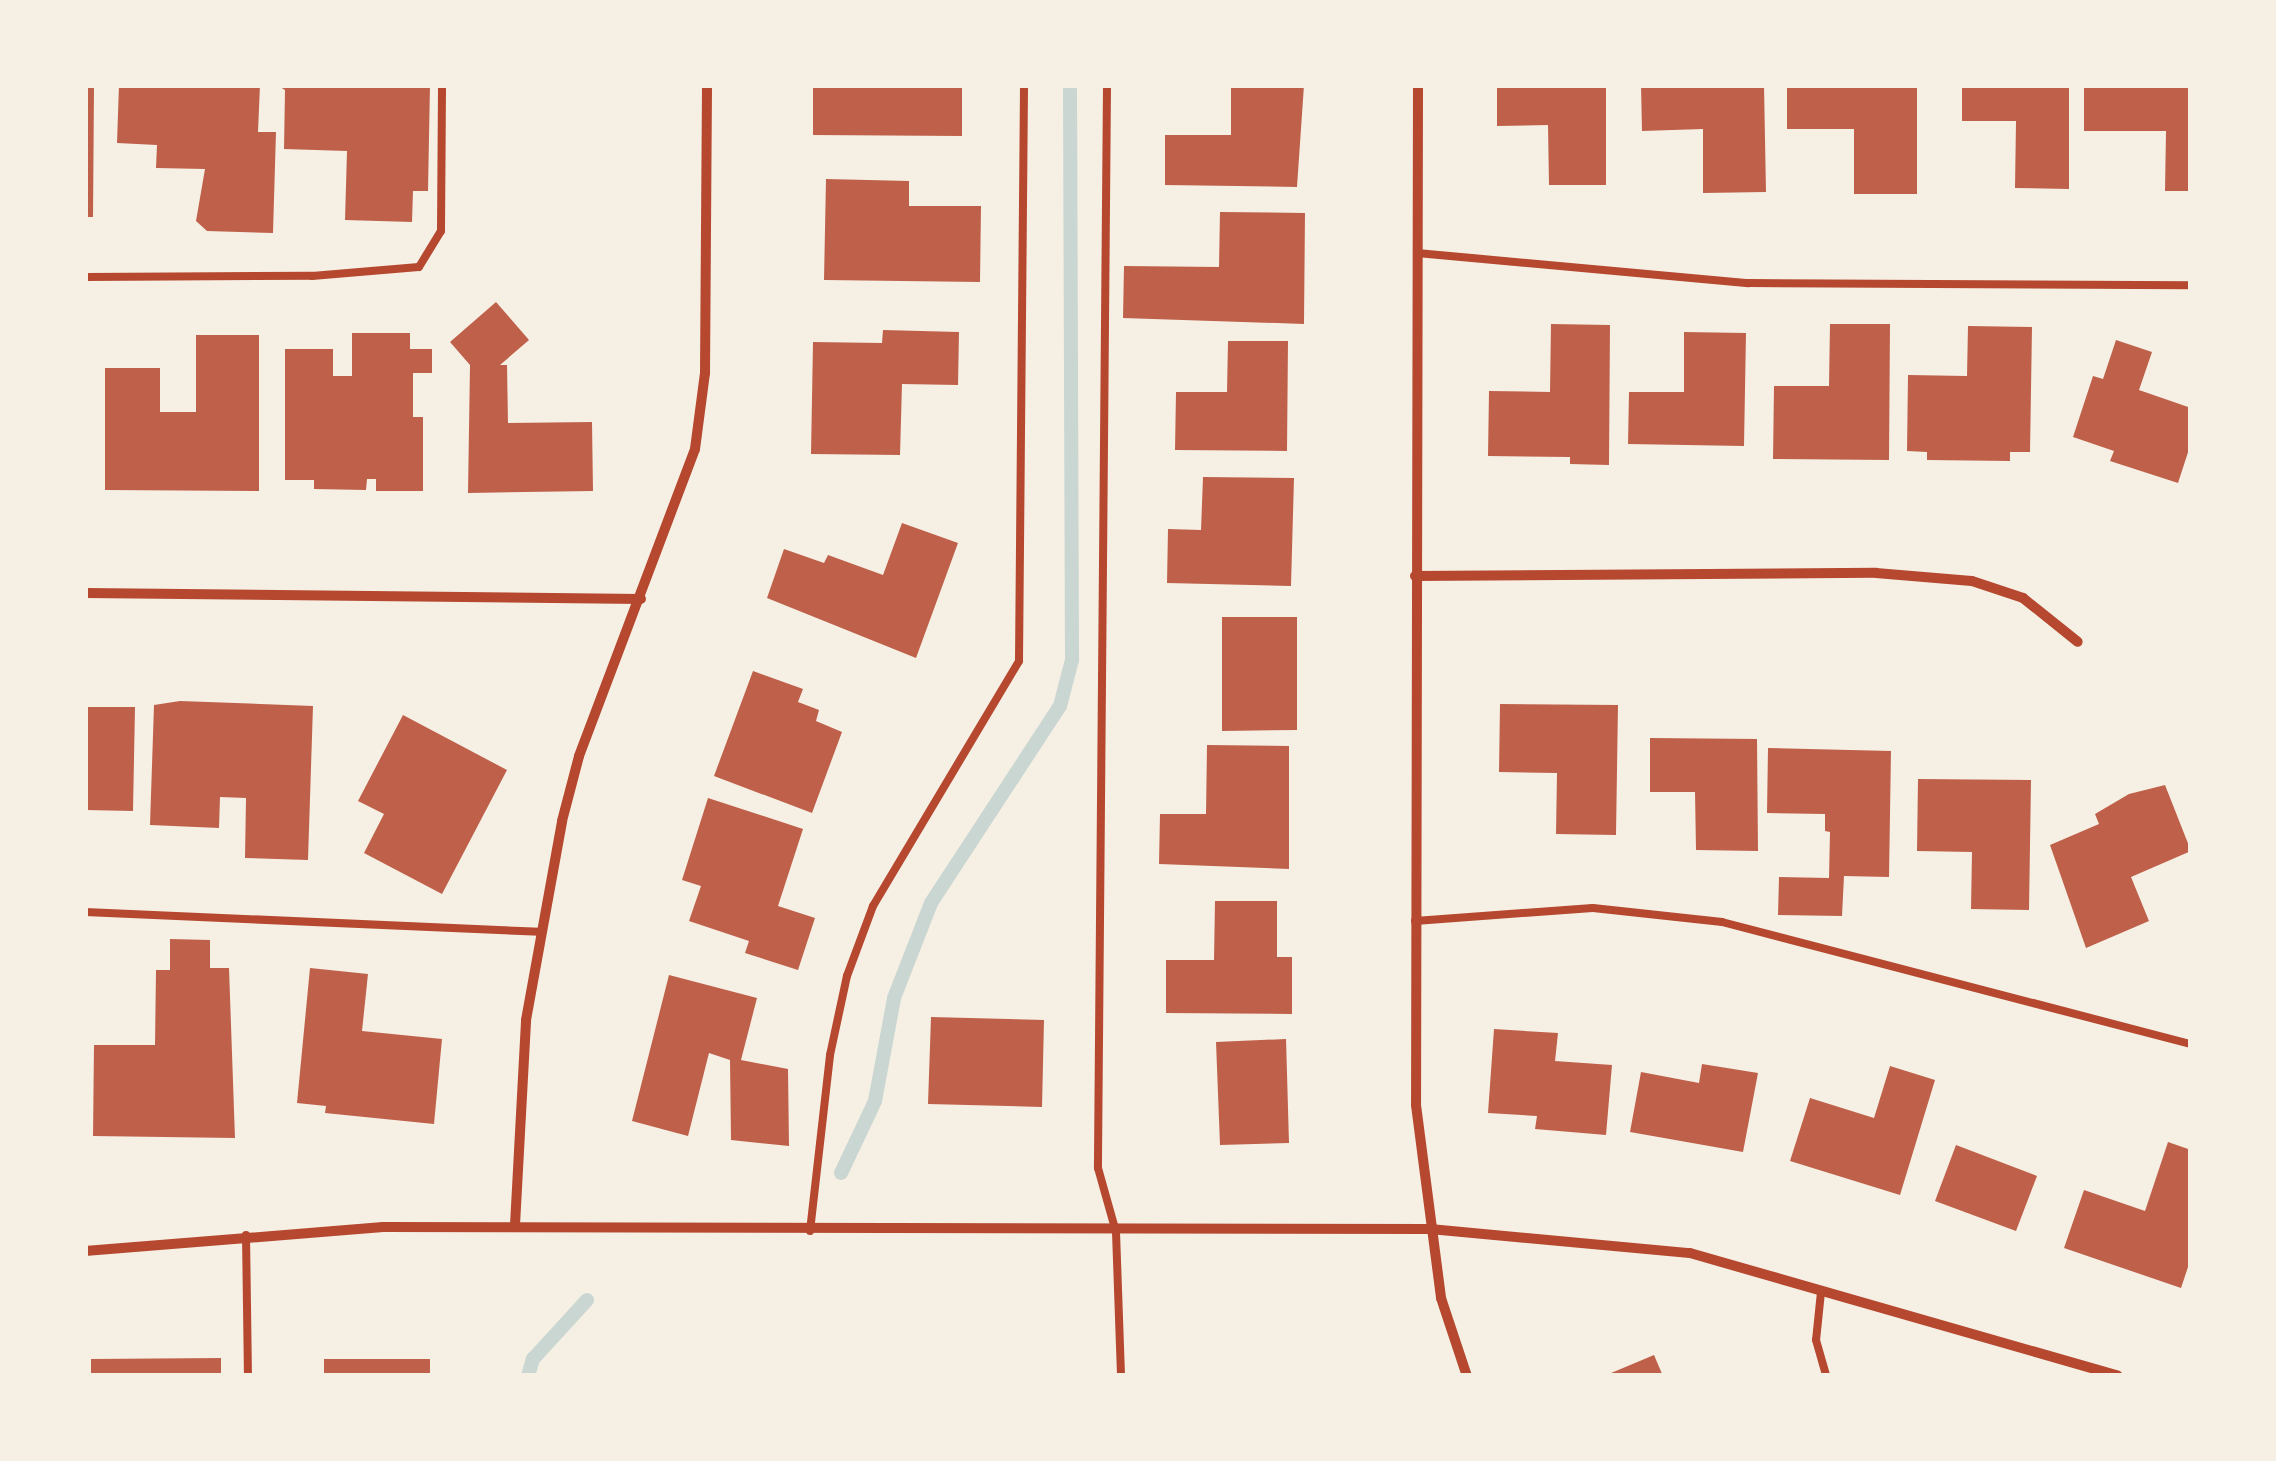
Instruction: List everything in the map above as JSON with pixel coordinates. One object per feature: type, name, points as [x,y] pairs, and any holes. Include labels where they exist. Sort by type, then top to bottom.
[{"type":"street","points":[[515,1226],[526,1020],[540,932],[579,756],[642,599],[694,449],[705,373],[707,85]]},
{"type":"street","points":[[1418,85],[1416,1104],[1441,1298],[1467,1376]]},
{"type":"street","points":[[1415,576],[1876,574],[1972,581],[2023,598],[2078,642]]},
{"type":"street","points":[[85,593],[642,599]]},
{"type":"street","points":[[85,1251],[246,1235],[515,1226],[1116,1232],[1430,1229],[1690,1253],[2118,1376]]},
{"type":"lane","points":[[85,277],[312,276],[419,267],[441,231],[442,85]]},
{"type":"lane","points":[[810,1230],[830,1056],[847,976],[873,906],[1018,661],[1024,85]]},
{"type":"lane","points":[[1107,85],[1098,1168],[1116,1232],[1121,1376]]},
{"type":"lane","points":[[1417,252],[1748,283],[2191,285]]},
{"type":"lane","points":[[1415,922],[1594,908],[1722,922],[2191,1044]]},
{"type":"lane","points":[[85,912],[540,932]]},
{"type":"lane","points":[[246,1235],[248,1376]]},
{"type":"lane","points":[[1821,1292],[1816,1340],[1826,1376]]},
{"type":"building","points":[[85,85],[94,86],[93,217],[85,217]]},
{"type":"building","points":[[119,85],[260,85],[258,132],[276,132],[273,233],[207,231],[196,221],[205,169],[156,168],[157,145],[117,143]]},
{"type":"building","points":[[277,85],[430,85],[428,191],[413,191],[412,222],[345,220],[347,151],[284,149],[285,90]]},
{"type":"building","points":[[813,85],[962,85],[962,136],[813,135]]},
{"type":"building","points":[[1231,85],[1304,85],[1297,187],[1165,185],[1165,135],[1231,135]]},
{"type":"building","points":[[1497,85],[1606,85],[1606,185],[1549,185],[1548,125],[1497,126]]},
{"type":"building","points":[[1641,85],[1764,85],[1766,192],[1703,193],[1703,129],[1642,131]]},
{"type":"building","points":[[1787,85],[1917,85],[1917,194],[1854,194],[1854,129],[1787,129]]},
{"type":"building","points":[[1962,85],[2069,85],[2069,189],[2015,188],[2016,121],[1962,121]]},
{"type":"building","points":[[2084,85],[2191,85],[2191,191],[2165,191],[2166,131],[2084,131]]},
{"type":"building","points":[[826,179],[909,181],[909,206],[981,206],[980,282],[824,280]]},
{"type":"building","points":[[1220,212],[1305,213],[1304,324],[1123,318],[1124,266],[1219,267]]},
{"type":"building","points":[[496,302],[529,340],[500,365],[507,365],[508,423],[592,422],[593,491],[468,493],[470,365],[450,342]]},
{"type":"building","points":[[1551,324],[1610,325],[1609,465],[1570,464],[1570,457],[1488,456],[1489,391],[1550,392]]},
{"type":"building","points":[[1830,324],[1890,324],[1889,460],[1773,459],[1774,386],[1829,386]]},
{"type":"building","points":[[1968,326],[2032,327],[2030,452],[2010,452],[2010,461],[1927,460],[1927,452],[1907,451],[1908,375],[1967,376]]},
{"type":"building","points":[[883,330],[959,332],[958,385],[902,384],[900,455],[811,454],[813,342],[882,343]]},
{"type":"building","points":[[1684,332],[1746,333],[1744,446],[1628,444],[1629,392],[1684,392]]},
{"type":"building","points":[[352,333],[410,333],[410,349],[432,349],[432,373],[413,373],[413,417],[423,417],[423,491],[376,491],[376,479],[367,479],[366,490],[314,489],[314,480],[285,480],[285,349],[333,349],[333,376],[352,376]]},
{"type":"building","points":[[196,335],[259,335],[259,491],[105,490],[105,368],[160,368],[160,412],[196,412]]},
{"type":"building","points":[[2116,340],[2152,352],[2139,390],[2191,408],[2191,443],[2178,483],[2110,461],[2114,451],[2073,437],[2093,376],[2103,379]]},
{"type":"building","points":[[1228,341],[1288,341],[1287,451],[1175,450],[1176,392],[1227,392]]},
{"type":"building","points":[[1203,477],[1294,478],[1291,586],[1167,583],[1168,529],[1201,530]]},
{"type":"building","points":[[902,523],[958,543],[916,658],[767,598],[784,549],[824,563],[828,555],[883,575]]},
{"type":"building","points":[[1222,617],[1297,617],[1297,730],[1222,731]]},
{"type":"building","points":[[753,671],[803,689],[798,702],[819,710],[816,721],[842,732],[812,813],[714,776]]},
{"type":"building","points":[[180,701],[313,706],[308,860],[245,858],[246,798],[220,797],[219,828],[150,825],[154,705]]},
{"type":"building","points":[[1500,704],[1618,705],[1616,835],[1556,834],[1557,773],[1499,772]]},
{"type":"building","points":[[85,707],[135,707],[133,811],[85,810]]},
{"type":"building","points":[[403,715],[507,770],[442,894],[364,853],[384,814],[358,801]]},
{"type":"building","points":[[1650,738],[1757,739],[1758,851],[1696,850],[1695,792],[1650,792]]},
{"type":"building","points":[[1207,745],[1289,746],[1289,869],[1159,864],[1160,814],[1206,814]]},
{"type":"building","points":[[1768,748],[1891,751],[1889,877],[1844,876],[1842,916],[1778,915],[1779,877],[1829,878],[1830,832],[1825,831],[1825,814],[1767,813]]},
{"type":"building","points":[[1918,779],[2031,780],[2029,910],[1971,909],[1972,852],[1917,851]]},
{"type":"building","points":[[2165,785],[2191,851],[2131,877],[2149,921],[2086,948],[2050,845],[2099,824],[2095,814],[2129,794]]},
{"type":"building","points":[[708,798],[803,829],[778,906],[815,918],[798,970],[745,953],[749,941],[689,921],[701,886],[682,880]]},
{"type":"building","points":[[1215,901],[1277,901],[1277,957],[1292,957],[1292,1014],[1166,1013],[1166,960],[1214,960]]},
{"type":"building","points":[[170,939],[210,940],[210,968],[229,968],[235,1138],[93,1136],[94,1045],[155,1045],[156,970],[170,970]]},
{"type":"building","points":[[310,968],[368,974],[362,1031],[442,1039],[434,1124],[325,1113],[326,1106],[297,1103]]},
{"type":"building","points":[[669,975],[757,998],[741,1060],[788,1069],[789,1146],[731,1140],[730,1060],[709,1053],[688,1136],[632,1121]]},
{"type":"building","points":[[931,1017],[1044,1020],[1042,1107],[928,1104]]},
{"type":"building","points":[[1494,1029],[1558,1033],[1555,1061],[1612,1065],[1606,1135],[1535,1129],[1537,1116],[1488,1113]]},
{"type":"building","points":[[1286,1039],[1289,1143],[1220,1145],[1216,1042]]},
{"type":"building","points":[[1702,1064],[1758,1073],[1743,1152],[1630,1132],[1641,1072],[1699,1083]]},
{"type":"building","points":[[1890,1066],[1935,1080],[1900,1195],[1790,1161],[1810,1098],[1874,1118]]},
{"type":"building","points":[[2168,1142],[2191,1150],[2191,1258],[2181,1288],[2064,1248],[2084,1190],[2145,1211]]},
{"type":"building","points":[[1956,1145],[2037,1176],[2016,1231],[1935,1201]]},
{"type":"building","points":[[1654,1355],[1663,1376],[1604,1376]]},
{"type":"building","points":[[221,1358],[221,1376],[91,1376],[91,1359]]},
{"type":"building","points":[[324,1359],[430,1359],[430,1376],[324,1376]]},
{"type":"waterway","points":[[841,1173],[875,1101],[894,998],[931,903],[1060,706],[1072,660],[1070,85]]},
{"type":"waterway","points":[[528,1376],[533,1359],[587,1300]]}]
